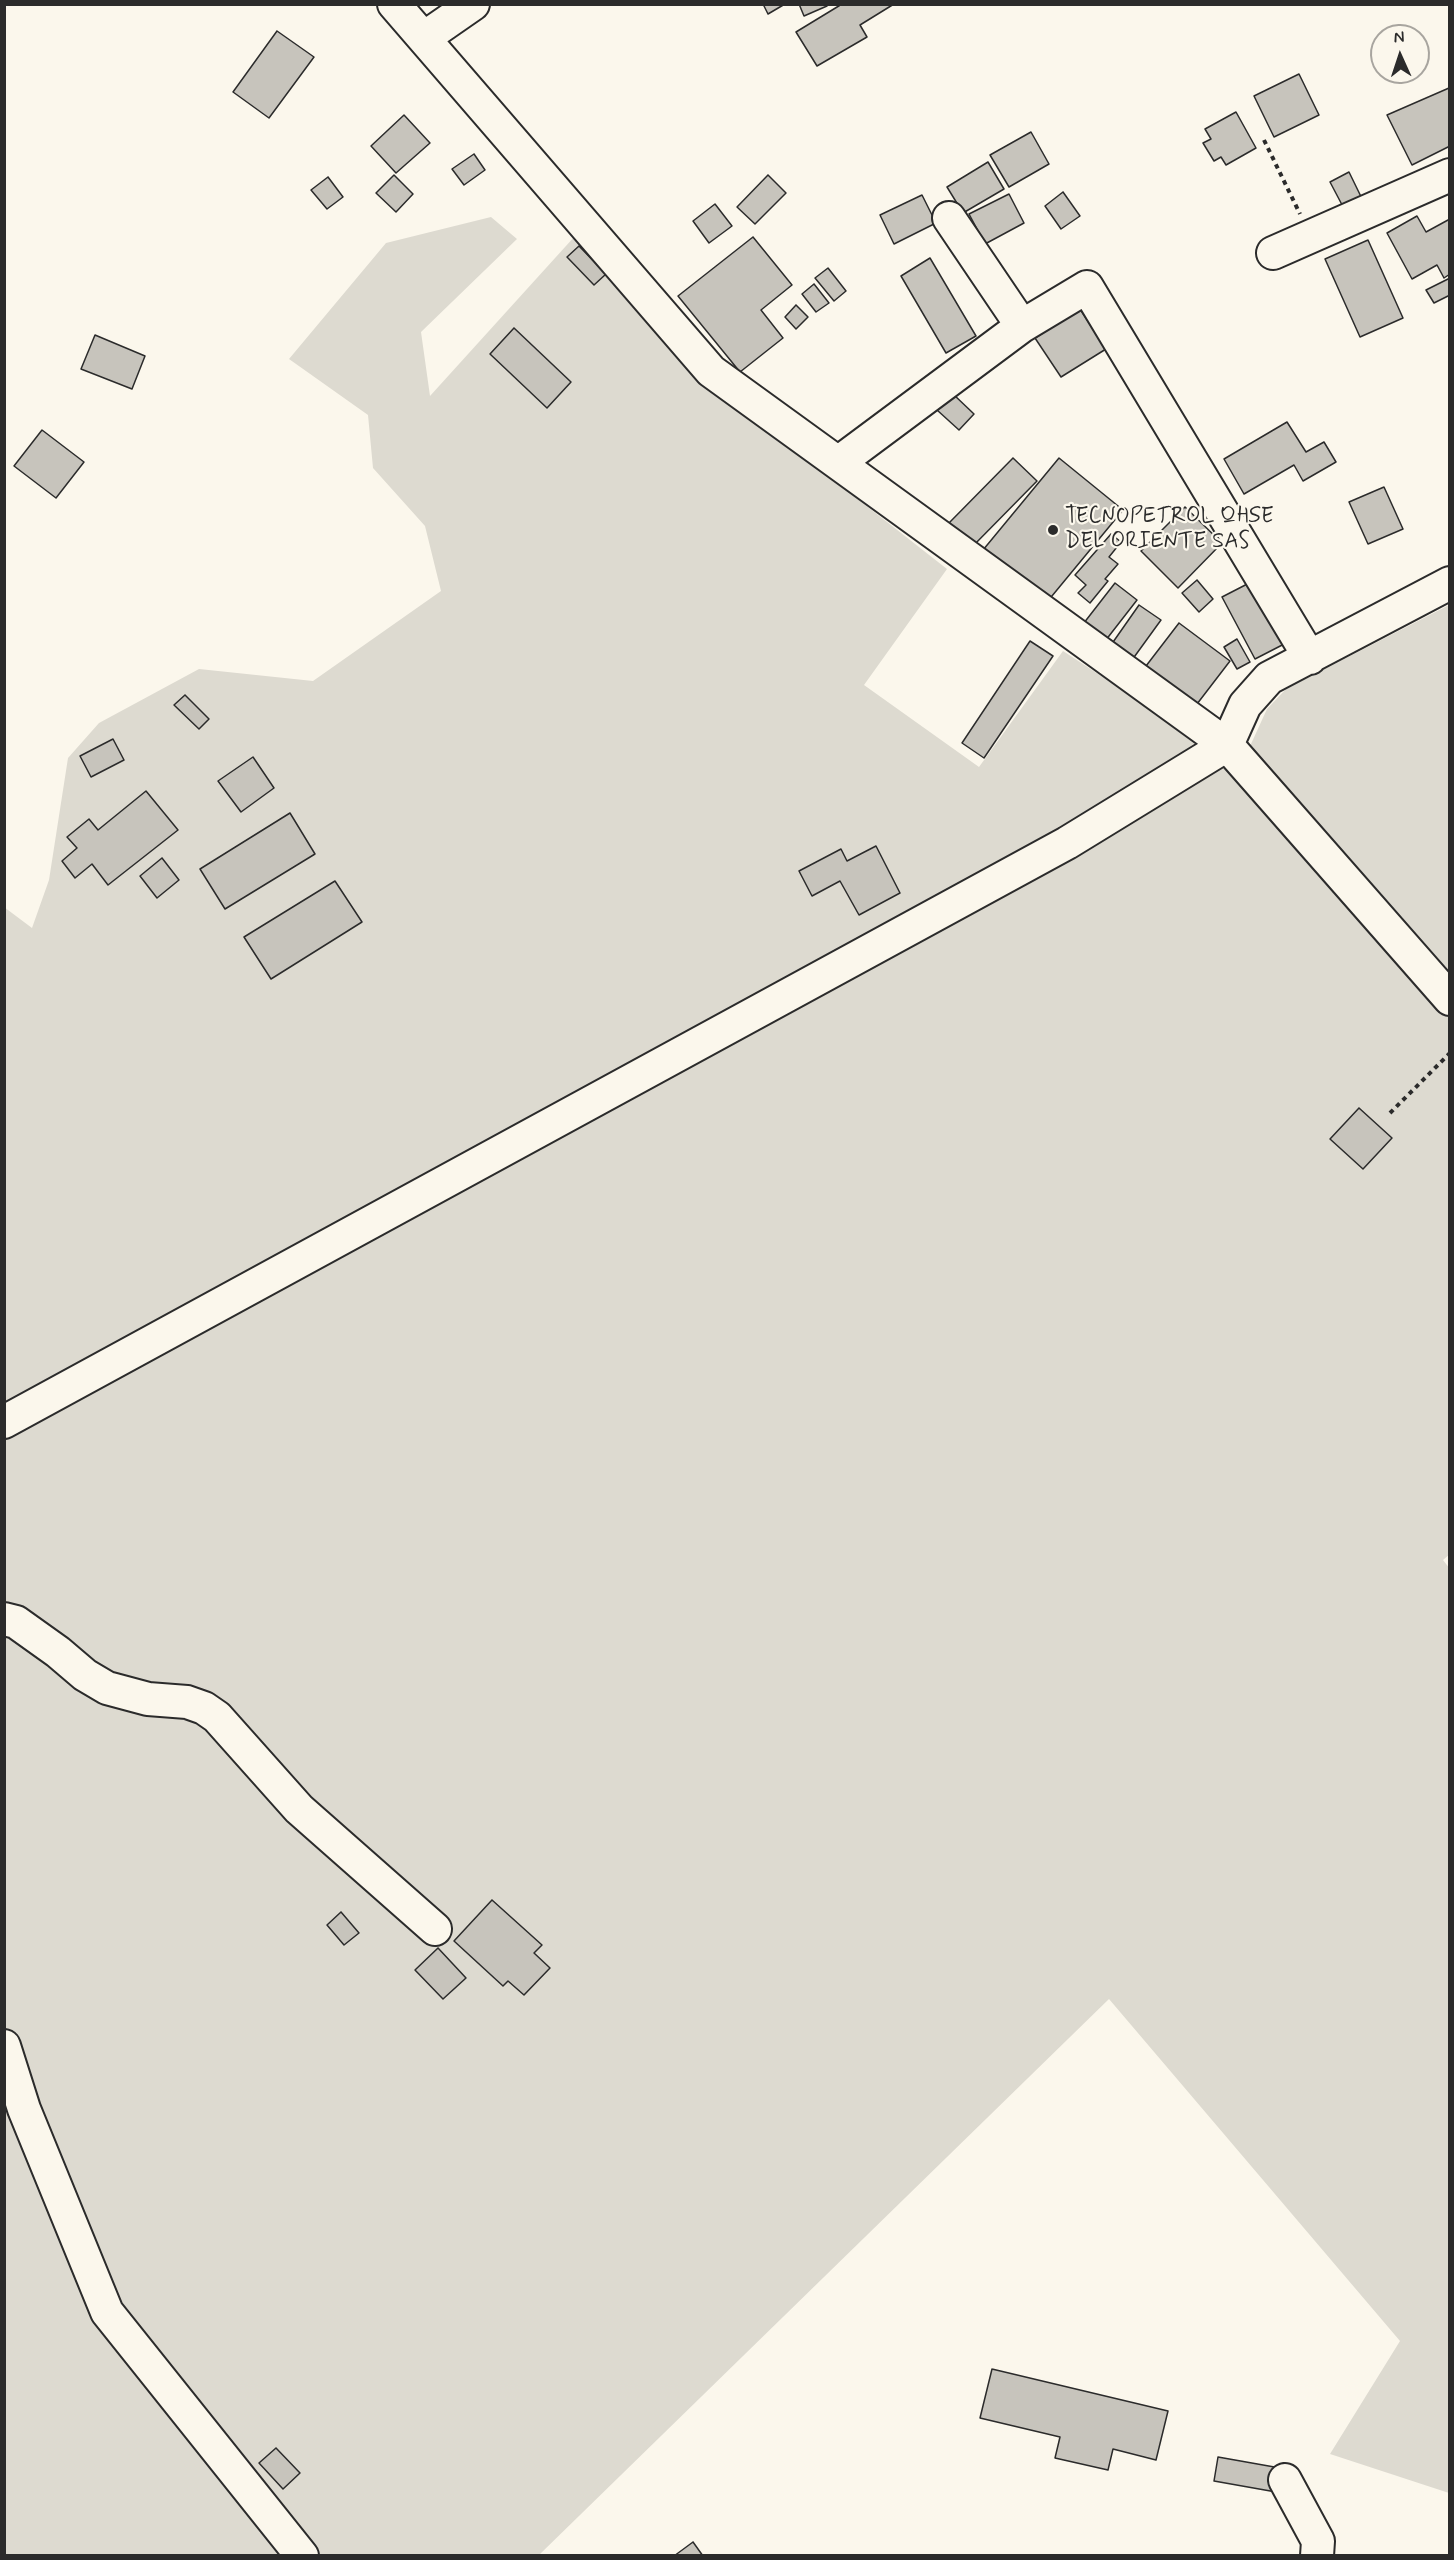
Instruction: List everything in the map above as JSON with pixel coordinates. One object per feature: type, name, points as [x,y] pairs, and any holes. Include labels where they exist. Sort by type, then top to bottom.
[{"type":"street","points":[[394,4],[711,371],[1227,745],[1449,999]]},
{"type":"street","points":[[424,38],[472,4]]},
{"type":"street","points":[[1273,253],[1449,176]]},
{"type":"street","points":[[949,218],[1022,326]]},
{"type":"street","points":[[838,462],[1022,326],[1087,286],[1310,658]]},
{"type":"street","points":[[4,1422],[1067,843],[1227,745],[1245,705],[1269,678],[1449,583]]},
{"type":"street","points":[[4,1619],[16,1622],[85,1675],[107,1688],[148,1699],[187,1702],[204,1708],[217,1717],[299,1809],[435,1929]]},
{"type":"street","points":[[4,2046],[24,2109],[107,2312],[302,2556]]},
{"type":"street","points":[[1285,2480],[1318,2541],[1317,2556]]},
{"type":"path","points":[[1264,140],[1311,237]]},
{"type":"path","points":[[1390,1113],[1449,1053]]},
{"type":"shaded area","points":[[491,217],[517,239],[421,332],[430,396],[575,236],[702,377],[947,569],[864,685],[979,767],[1063,651],[1227,758],[1251,744],[1267,709],[1286,689],[1449,605],[1450,1554],[1443,1560],[1450,1569],[1449,2493],[1330,2454],[1400,2341],[1109,1999],[539,2555],[5,2555],[4,907],[32,928],[49,880],[68,758],[99,723],[199,669],[313,681],[441,591],[425,526],[373,468],[368,415],[289,359],[386,243]]},
{"type":"building","points":[[763,4],[785,4],[768,14]]},
{"type":"building","points":[[799,4],[826,4],[827,6],[804,16]]},
{"type":"building","points":[[842,4],[894,4],[860,25],[867,37],[817,66],[796,32]]},
{"type":"building","points":[[277,31],[314,57],[269,118],[233,92]]},
{"type":"building","points":[[1299,74],[1319,115],[1274,137],[1254,96]]},
{"type":"building","points":[[1449,88],[1450,146],[1412,165],[1387,115]]},
{"type":"building","points":[[1236,112],[1256,148],[1226,165],[1221,157],[1214,161],[1203,143],[1211,139],[1205,129]]},
{"type":"building","points":[[404,115],[430,143],[396,173],[371,146]]},
{"type":"building","points":[[1031,132],[1049,164],[1009,187],[990,155]]},
{"type":"building","points":[[474,154],[485,170],[464,185],[452,169]]},
{"type":"building","points":[[988,162],[1004,189],[963,213],[947,187]]},
{"type":"building","points":[[1349,172],[1368,211],[1350,220],[1330,182]]},
{"type":"building","points":[[394,175],[413,194],[396,212],[376,193]]},
{"type":"building","points":[[768,175],[786,193],[755,224],[737,207]]},
{"type":"building","points":[[328,177],[343,197],[327,209],[311,190]]},
{"type":"building","points":[[1063,192],[1080,216],[1061,229],[1045,206]]},
{"type":"building","points":[[1009,194],[1024,223],[985,244],[969,214]]},
{"type":"building","points":[[922,195],[936,223],[894,244],[880,215]]},
{"type":"building","points":[[715,204],[732,226],[709,243],[693,221]]},
{"type":"building","points":[[1417,216],[1426,232],[1448,220],[1450,222],[1450,274],[1444,278],[1437,265],[1412,279],[1387,233]]},
{"type":"building","points":[[753,237],[792,285],[761,310],[783,338],[740,372],[678,296]]},
{"type":"building","points":[[1368,240],[1403,318],[1360,337],[1325,259]]},
{"type":"building","points":[[579,246],[606,274],[594,285],[567,257]]},
{"type":"building","points":[[930,258],[976,336],[946,353],[901,276]]},
{"type":"building","points":[[828,268],[846,291],[834,301],[815,278]]},
{"type":"building","points":[[1450,278],[1450,295],[1434,303],[1426,290]]},
{"type":"building","points":[[814,284],[829,303],[816,312],[802,294]]},
{"type":"building","points":[[796,305],[808,317],[796,329],[785,317]]},
{"type":"building","points":[[1080,309],[1106,349],[1061,377],[1035,338]]},
{"type":"building","points":[[514,328],[571,382],[547,408],[490,354]]},
{"type":"building","points":[[95,335],[145,356],[132,389],[81,369]]},
{"type":"building","points":[[953,394],[974,414],[959,430],[937,410]]},
{"type":"building","points":[[1287,422],[1306,452],[1324,442],[1336,462],[1303,481],[1294,465],[1244,494],[1224,459]]},
{"type":"building","points":[[42,430],[84,462],[56,498],[14,466]]},
{"type":"building","points":[[1013,458],[1037,481],[972,547],[948,524]]},
{"type":"building","name":"TECNOPETROL QHSE DEL ORIENTE SAS","points":[[1059,458],[1123,510],[1047,602],[983,550]]},
{"type":"building","points":[[1384,487],[1403,529],[1368,544],[1349,502]]},
{"type":"building","points":[[1185,507],[1222,543],[1178,588],[1141,551]]},
{"type":"building","points":[[1111,534],[1121,542],[1109,557],[1118,564],[1105,579],[1108,581],[1090,603],[1078,593],[1086,585],[1075,575]]},
{"type":"building","points":[[1257,579],[1290,641],[1255,659],[1222,597]]},
{"type":"building","points":[[1197,580],[1213,599],[1199,612],[1182,593]]},
{"type":"building","points":[[1115,583],[1137,600],[1102,645],[1080,628]]},
{"type":"building","points":[[1139,605],[1161,620],[1132,660],[1111,645]]},
{"type":"building","points":[[1179,623],[1230,661],[1197,704],[1146,666]]},
{"type":"building","points":[[1237,639],[1250,662],[1237,669],[1224,647]]},
{"type":"building","points":[[1030,641],[1053,656],[984,758],[962,743]]},
{"type":"building","points":[[185,695],[209,719],[199,729],[174,705]]},
{"type":"building","points":[[113,739],[124,760],[91,777],[80,756]]},
{"type":"building","points":[[253,757],[274,788],[241,812],[218,781]]},
{"type":"building","points":[[146,791],[178,830],[108,885],[92,864],[75,878],[62,861],[77,848],[67,837],[89,819],[98,830]]},
{"type":"building","points":[[290,813],[315,854],[225,909],[200,869]]},
{"type":"building","points":[[876,846],[900,893],[859,915],[840,881],[812,896],[799,871],[841,849],[847,861]]},
{"type":"building","points":[[162,858],[179,880],[157,898],[140,876]]},
{"type":"building","points":[[335,881],[362,922],[271,979],[244,937]]},
{"type":"building","points":[[1359,1108],[1392,1138],[1363,1169],[1330,1139]]},
{"type":"building","points":[[492,1900],[542,1945],[534,1953],[550,1968],[524,1995],[508,1981],[503,1986],[454,1941]]},
{"type":"building","points":[[341,1912],[359,1933],[344,1945],[327,1925]]},
{"type":"building","points":[[438,1948],[466,1978],[443,1999],[415,1970]]},
{"type":"building","points":[[992,2369],[1168,2411],[1156,2460],[1113,2449],[1108,2470],[1055,2458],[1060,2437],[980,2418]]},
{"type":"building","points":[[276,2448],[300,2473],[283,2489],[259,2463]]},
{"type":"building","points":[[1218,2457],[1280,2468],[1276,2492],[1214,2481]]},
{"type":"building","points":[[693,2542],[703,2556],[674,2556]]},
{"type":"place","name":"TECNOPETROL QHSE DEL ORIENTE SAS","points":[[1053,530]]}]
